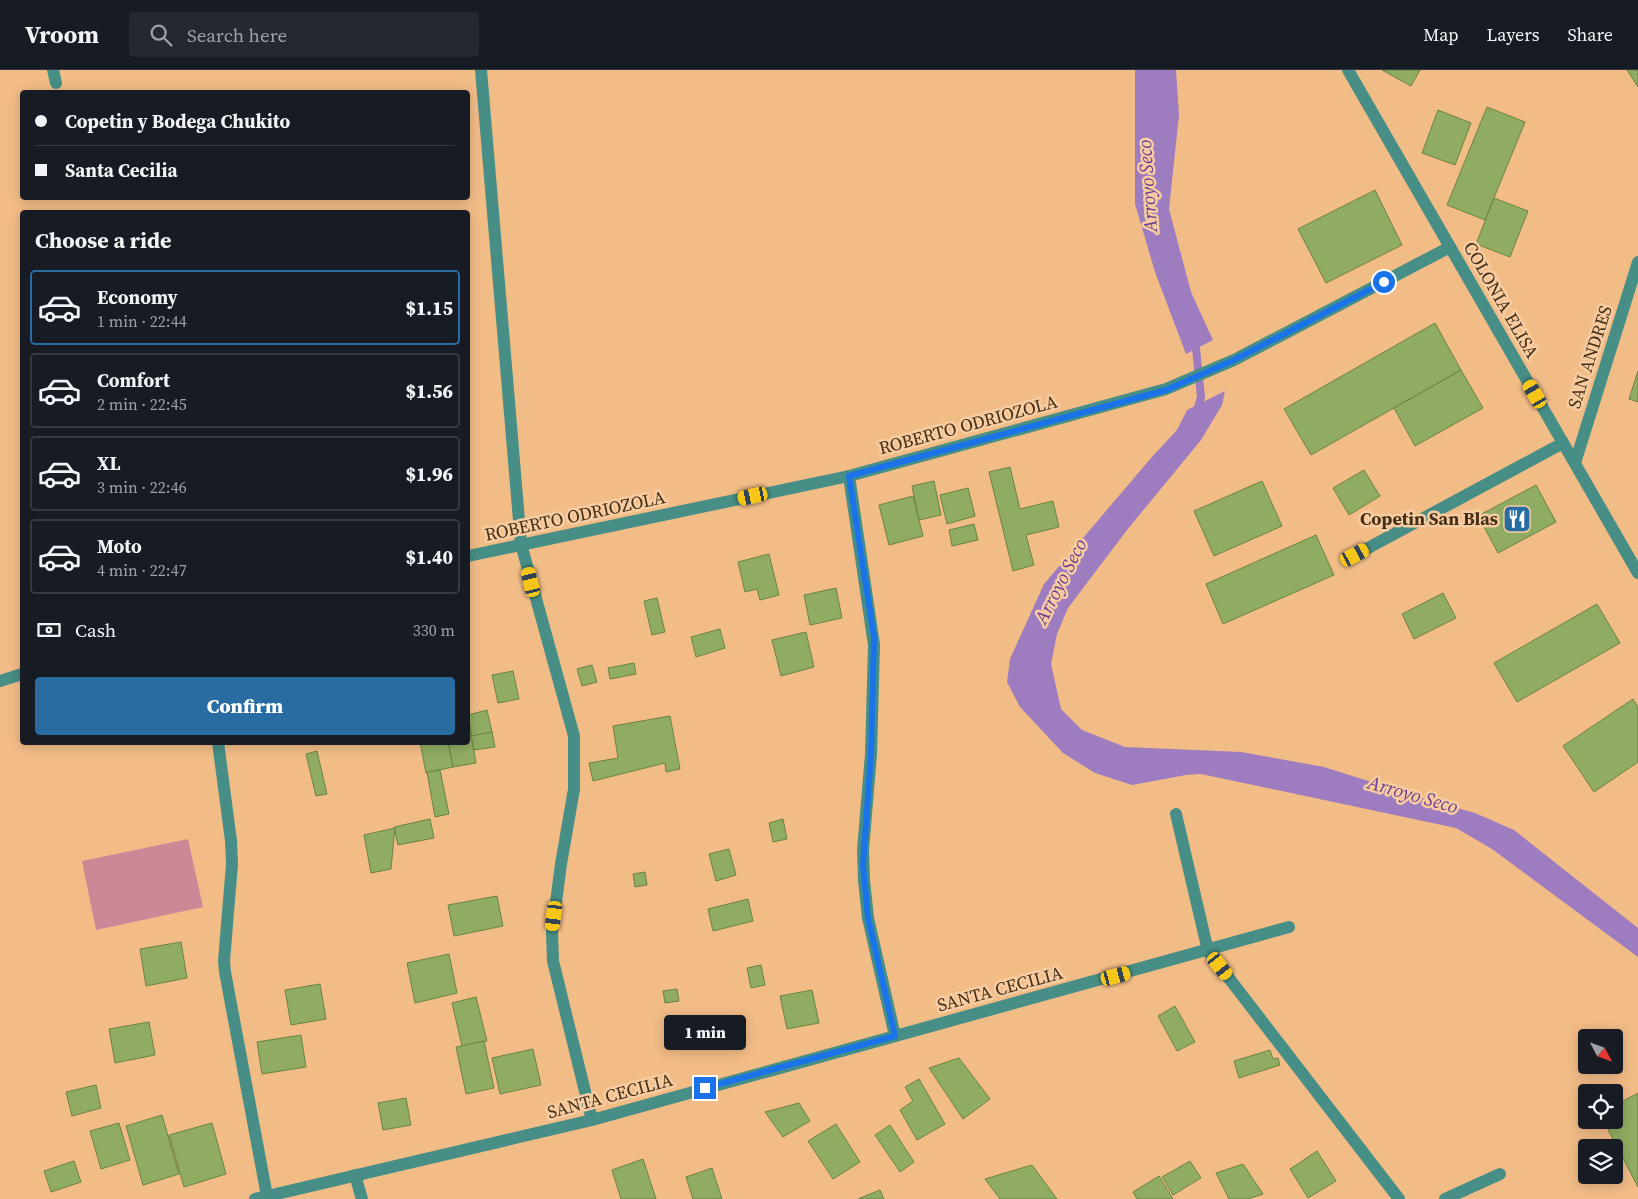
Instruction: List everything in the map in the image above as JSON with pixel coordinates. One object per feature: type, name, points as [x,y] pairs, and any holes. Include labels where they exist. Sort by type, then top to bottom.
[{"type":"street","points":[[481,70],[521,544],[574,736],[574,789],[552,933],[553,961],[592,1120]]},
{"type":"street","name":"COLONIA ELISA","points":[[1348,70],[1638,573]]},
{"type":"street","name":"ROBERTO ODRIOZOLA","points":[[470,556],[849,476],[1166,390],[1234,360],[1450,247]]},
{"type":"street","name":"SAN ANDRES","points":[[1575,463],[1638,262]]},
{"type":"street","points":[[1355,555],[1563,443]]},
{"type":"street","points":[[849,476],[874,637],[871,754],[863,865],[868,918],[895,1036]]},
{"type":"street","points":[[0,681],[20,675]]},
{"type":"street","points":[[218,745],[231,841],[232,864],[224,961],[225,972],[261,1197]]},
{"type":"street","points":[[1176,814],[1208,951],[1398,1199]]},
{"type":"street","name":"SANTA CECILIA","points":[[261,1197],[592,1120],[1208,951],[1289,927]]},
{"type":"street","points":[[1445,1199],[1500,1174]]},
{"type":"street","points":[[355,1175],[362,1199]]},
{"type":"shaded area","points":[[188,839],[203,907],[96,930],[82,861]]},
{"type":"water","points":[[1135,70],[1176,70],[1179,115],[1169,209],[1191,292],[1213,340],[1186,354],[1155,272],[1135,204]]},
{"type":"water","points":[[1225,391],[1222,405],[1201,440],[1127,530],[1068,608],[1057,634],[1051,664],[1061,709],[1082,730],[1125,747],[1241,752],[1324,767],[1475,813],[1514,830],[1638,928],[1638,957],[1492,849],[1456,828],[1201,774],[1132,785],[1095,773],[1063,753],[1020,707],[1007,682],[1010,659],[1044,584],[1177,430],[1187,410]]},
{"type":"building","points":[[1382,70],[1420,70],[1411,86]]},
{"type":"building","points":[[1627,70],[1638,70],[1638,87]]},
{"type":"building","points":[[1487,107],[1525,122],[1485,220],[1447,205]]},
{"type":"building","points":[[1438,110],[1471,123],[1455,165],[1422,153]]},
{"type":"building","points":[[1375,190],[1402,245],[1326,283],[1298,229]]},
{"type":"building","points":[[1494,198],[1528,211],[1510,257],[1476,244]]},
{"type":"building","points":[[1435,323],[1461,370],[1311,455],[1284,409]]},
{"type":"building","points":[[1461,370],[1483,408],[1415,446],[1394,408]]},
{"type":"building","points":[[1638,371],[1638,402],[1629,399]]},
{"type":"building","points":[[1010,467],[1020,509],[1053,501],[1059,527],[1026,535],[1034,565],[1013,571],[989,472]]},
{"type":"building","points":[[1364,470],[1380,496],[1349,515],[1333,488]]},
{"type":"building","points":[[934,481],[941,515],[919,520],[912,486]]},
{"type":"building","points":[[1262,481],[1282,526],[1214,556],[1194,511]]},
{"type":"building","name":"Copetin San Blas","points":[[1536,485],[1556,522],[1498,553],[1478,516]]},
{"type":"building","points":[[968,488],[975,516],[947,524],[940,495]]},
{"type":"building","points":[[913,496],[923,536],[889,545],[879,505]]},
{"type":"building","points":[[974,524],[978,540],[952,546],[949,530]]},
{"type":"building","points":[[1316,535],[1334,575],[1223,624],[1206,584]]},
{"type":"building","points":[[769,554],[779,595],[760,600],[757,589],[745,592],[738,562]]},
{"type":"building","points":[[836,588],[842,618],[810,625],[804,595]]},
{"type":"building","points":[[1443,593],[1456,618],[1414,639],[1402,614]]},
{"type":"building","points":[[657,598],[665,632],[652,635],[644,601]]},
{"type":"building","points":[[1597,604],[1620,643],[1517,702],[1494,663]]},
{"type":"building","points":[[720,629],[725,648],[696,657],[691,637]]},
{"type":"building","points":[[806,632],[814,667],[781,676],[772,640]]},
{"type":"building","points":[[634,663],[636,674],[610,679],[608,668]]},
{"type":"building","points":[[592,665],[597,682],[582,686],[577,669]]},
{"type":"building","points":[[513,671],[519,699],[498,703],[492,675]]},
{"type":"building","points":[[1633,699],[1638,707],[1638,762],[1594,792],[1563,746]]},
{"type":"building","points":[[487,710],[492,732],[472,737],[470,714]]},
{"type":"building","points":[[670,716],[680,769],[666,772],[665,763],[593,781],[589,763],[618,758],[613,726]]},
{"type":"building","points":[[470,729],[476,763],[453,767],[449,745],[470,745]]},
{"type":"building","points":[[492,732],[495,747],[474,750],[471,736]]},
{"type":"building","points":[[421,745],[449,745],[453,767],[426,773]]},
{"type":"building","points":[[317,751],[327,794],[316,796],[306,754]]},
{"type":"building","points":[[440,770],[449,814],[435,817],[427,772]]},
{"type":"building","points":[[430,819],[434,838],[398,845],[394,827]]},
{"type":"building","points":[[783,819],[787,839],[773,842],[769,823]]},
{"type":"building","points":[[395,828],[391,869],[371,873],[364,835]]},
{"type":"building","points":[[729,849],[736,875],[716,881],[709,854]]},
{"type":"building","points":[[645,872],[647,885],[635,887],[633,874]]},
{"type":"building","points":[[497,896],[503,926],[454,936],[448,905]]},
{"type":"building","points":[[748,899],[753,921],[713,931],[708,909]]},
{"type":"building","points":[[181,942],[187,978],[146,986],[140,949]]},
{"type":"building","points":[[449,954],[457,993],[415,1003],[407,963]]},
{"type":"building","points":[[761,965],[765,985],[751,988],[747,968]]},
{"type":"building","points":[[320,984],[326,1019],[291,1025],[285,990]]},
{"type":"building","points":[[677,989],[679,1001],[665,1003],[663,991]]},
{"type":"building","points":[[812,990],[819,1023],[787,1029],[780,996]]},
{"type":"building","points":[[476,997],[487,1041],[462,1046],[452,1003]]},
{"type":"building","points":[[1175,1006],[1195,1042],[1177,1051],[1158,1016]]},
{"type":"building","points":[[149,1022],[155,1055],[115,1063],[109,1029]]},
{"type":"building","points":[[301,1035],[306,1067],[262,1074],[257,1042]]},
{"type":"building","points":[[484,1041],[494,1088],[466,1094],[456,1047]]},
{"type":"building","points":[[533,1049],[541,1085],[500,1094],[492,1058]]},
{"type":"building","points":[[1270,1050],[1273,1059],[1278,1058],[1280,1065],[1239,1078],[1234,1061]]},
{"type":"building","points":[[959,1058],[990,1099],[963,1119],[929,1068]]},
{"type":"building","points":[[919,1079],[945,1124],[917,1140],[900,1110],[913,1101],[905,1087]]},
{"type":"building","points":[[96,1085],[101,1108],[72,1116],[66,1092]]},
{"type":"building","points":[[1638,1093],[1638,1187],[1623,1158],[1623,1139],[1613,1139],[1608,1129],[1623,1129],[1623,1101]]},
{"type":"building","points":[[406,1098],[411,1125],[383,1130],[378,1103]]},
{"type":"building","points":[[799,1103],[810,1121],[783,1137],[765,1112]]},
{"type":"building","points":[[162,1115],[179,1174],[143,1185],[126,1126]]},
{"type":"building","points":[[119,1123],[130,1160],[101,1169],[90,1131]]},
{"type":"building","points":[[212,1123],[226,1174],[184,1187],[169,1135]]},
{"type":"building","points":[[836,1124],[860,1162],[833,1179],[808,1141]]},
{"type":"building","points":[[890,1125],[914,1162],[900,1172],[875,1135]]},
{"type":"building","points":[[1317,1151],[1336,1181],[1308,1198],[1290,1169]]},
{"type":"building","points":[[643,1159],[656,1199],[621,1199],[612,1170]]},
{"type":"building","points":[[74,1161],[81,1182],[51,1192],[44,1171]]},
{"type":"building","points":[[1190,1161],[1201,1178],[1173,1195],[1162,1177]]},
{"type":"building","points":[[1243,1164],[1263,1194],[1248,1199],[1229,1199],[1216,1173]]},
{"type":"building","points":[[1032,1165],[1057,1199],[1000,1199],[985,1179]]},
{"type":"building","points":[[712,1168],[722,1199],[693,1199],[686,1177]]},
{"type":"building","points":[[1159,1176],[1173,1199],[1137,1199],[1133,1192]]},
{"type":"building","points":[[880,1190],[884,1199],[858,1199]]},
{"type":"waterway","name":"Arroyo Seco","points":[[1195,339],[1201,397],[1196,414]]},
{"type":"place","name":"Copetin San Blas","points":[[1517,519]]},
{"type":"route","points":[[705,1088],[895,1036],[868,918],[863,865],[871,754],[874,637],[849,476],[1166,390],[1234,360],[1384,282]]}]
